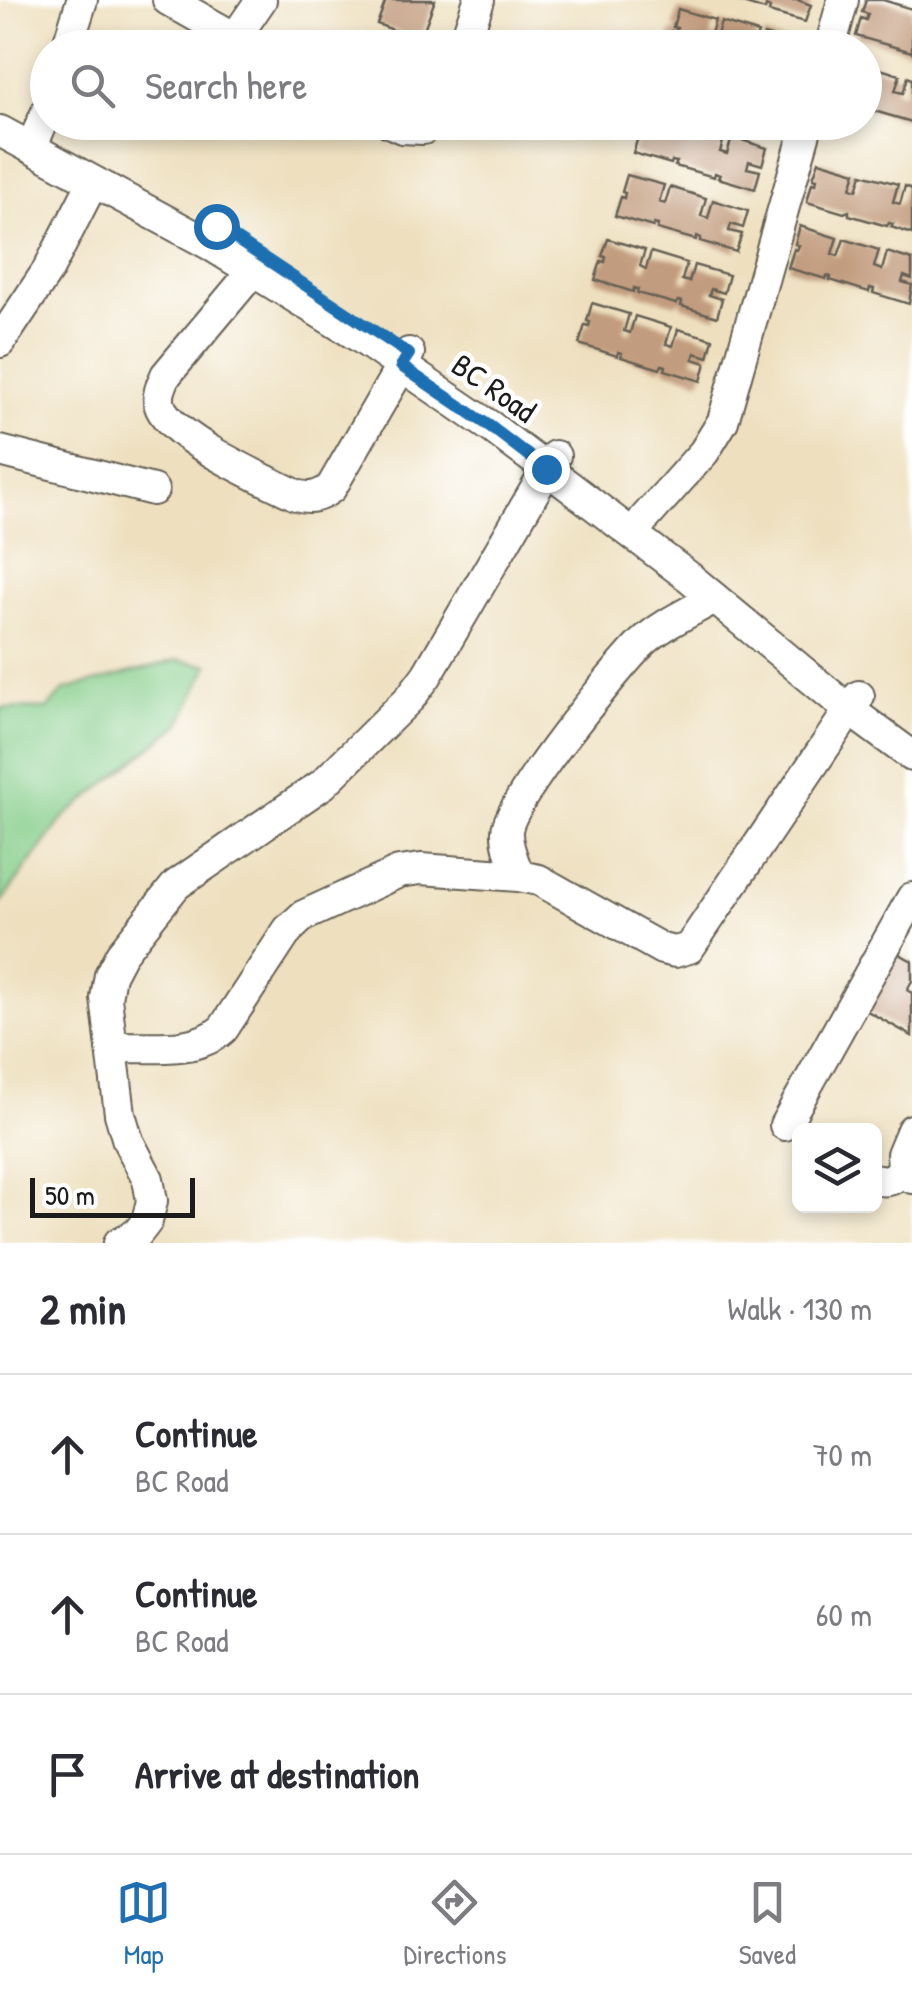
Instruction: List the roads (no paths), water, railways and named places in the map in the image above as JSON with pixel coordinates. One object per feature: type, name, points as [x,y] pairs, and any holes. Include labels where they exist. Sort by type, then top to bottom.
[{"type":"street","points":[[73,30],[82,0]]},
{"type":"street","points":[[168,0],[221,30]]},
{"type":"street","points":[[249,30],[261,0]]},
{"type":"street","points":[[468,30],[479,0]]},
{"type":"street","points":[[835,30],[843,0]]},
{"type":"street","name":"BC Road","points":[[0,110],[30,124]]},
{"type":"street","name":"BC Road","points":[[0,131],[30,130]]},
{"type":"street","name":"BC Road","points":[[51,140],[93,182],[209,244],[501,414],[550,462],[714,598],[855,701],[912,733]]},
{"type":"street","name":"BC Road","points":[[60,140],[216,226],[405,360]]},
{"type":"street","points":[[644,520],[704,452],[724,421],[803,140]]},
{"type":"street","points":[[0,342],[48,270],[93,182]]},
{"type":"street","points":[[253,271],[160,387],[158,399],[164,414],[209,451],[296,496],[320,496],[330,488],[405,360]]},
{"type":"street","points":[[0,451],[153,490]]},
{"type":"street","points":[[119,1243],[137,1234],[147,1221],[152,1200],[148,1179],[128,1141],[120,1114],[106,998],[110,976],[122,954],[176,884],[323,784],[410,698],[428,676],[550,462]]},
{"type":"street","name":"BC Road","points":[[550,462],[700,560],[912,756]]},
{"type":"street","points":[[518,876],[507,830],[520,800],[581,715],[643,643],[714,598]]},
{"type":"street","points":[[112,1047],[193,1045],[212,1039],[224,1029],[288,930],[303,916],[399,872],[421,869],[518,876],[556,887],[662,948],[676,952],[688,948],[855,701]]},
{"type":"street","points":[[794,1123],[912,898]]},
{"type":"street","points":[[896,1175],[912,1130]]}]
